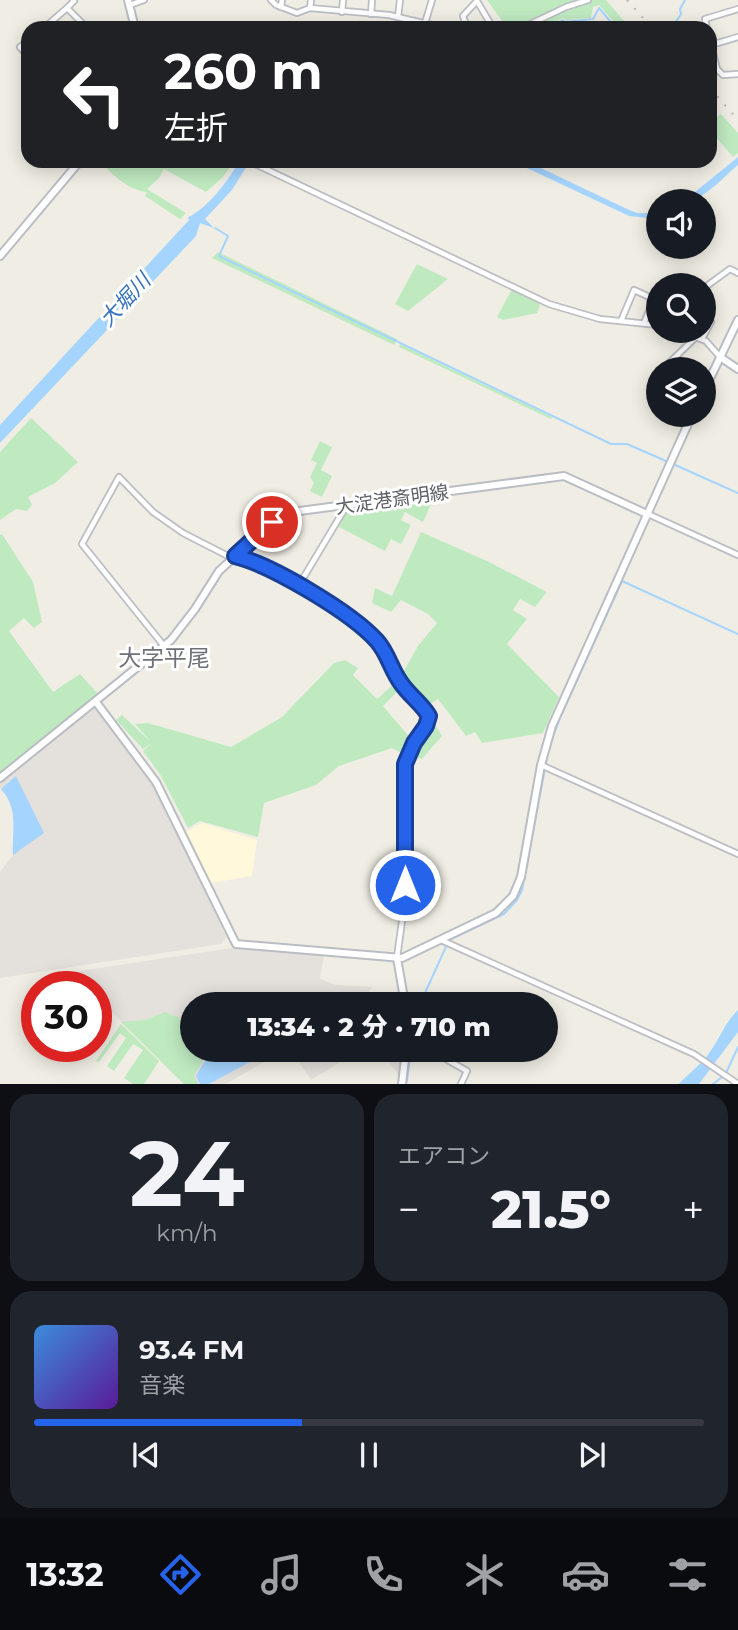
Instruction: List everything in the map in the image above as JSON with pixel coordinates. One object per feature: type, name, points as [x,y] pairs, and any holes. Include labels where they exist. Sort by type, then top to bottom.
[{"type":"street","points":[[52,21],[73,0]]},
{"type":"street","points":[[133,21],[129,3],[144,0]]},
{"type":"street","points":[[271,0],[298,13],[310,8],[417,21]]},
{"type":"street","points":[[281,7],[282,0]]},
{"type":"street","points":[[310,8],[311,0]]},
{"type":"street","points":[[342,12],[343,0]]},
{"type":"street","points":[[371,14],[372,0]]},
{"type":"street","points":[[398,17],[400,0]]},
{"type":"street","points":[[426,21],[432,0]]},
{"type":"street","points":[[538,21],[588,0]]},
{"type":"street","points":[[465,21],[463,16],[477,1],[489,21]]},
{"type":"street","points":[[67,8],[79,21]]},
{"type":"street","points":[[705,21],[738,9]]},
{"type":"street","points":[[717,42],[738,37]]},
{"type":"street","points":[[717,65],[723,75],[738,74]]},
{"type":"street","points":[[0,256],[74,168]]},
{"type":"street","points":[[263,168],[549,304],[600,319],[644,323],[646,319]]},
{"type":"street","points":[[716,279],[730,269],[738,272]]},
{"type":"street","points":[[621,321],[634,290],[646,295]]},
{"type":"street","points":[[716,366],[738,320]]},
{"type":"street","points":[[675,357],[690,343]]},
{"type":"street","points":[[706,343],[738,369]]},
{"type":"street","points":[[96,702],[156,782],[236,944],[402,958],[445,942],[507,904],[518,885],[527,860],[546,742],[687,427]]},
{"type":"street","name":"大淀港斎明線","points":[[0,778],[171,640],[219,571],[280,516],[564,476],[647,514]]},
{"type":"street","points":[[164,646],[82,544],[119,477],[153,512],[183,533],[228,556],[257,562],[299,585],[349,617],[379,643],[400,682],[429,716],[405,764],[405,885],[397,958],[403,992]]},
{"type":"street","points":[[299,585],[347,505]]},
{"type":"street","points":[[647,514],[738,555]]},
{"type":"street","points":[[544,766],[738,854]]},
{"type":"street","points":[[445,942],[695,1055],[738,1084]]},
{"type":"street","points":[[402,1082],[404,1062]]},
{"type":"street","points":[[451,1062],[467,1071],[461,1084]]},
{"type":"shaded area","points":[[93,709],[97,709],[159,791],[226,937],[221,944],[46,971],[21,971],[21,975],[0,978],[0,872],[13,855],[14,816],[11,800],[0,788],[0,782]]},
{"type":"shaded area","points":[[202,823],[257,840],[252,876],[210,883],[186,832]]},
{"type":"shaded area","points":[[232,948],[324,955],[320,979],[336,985],[372,987],[369,992],[180,992],[180,1062],[264,1062],[226,1084],[184,1084],[112,1012],[112,971],[79,971]]},
{"type":"shaded area","points":[[299,1062],[341,1062],[311,1080]]},
{"type":"shaded area","points":[[389,1062],[402,1062],[400,1077]]},
{"type":"green space","points":[[487,0],[606,0],[624,21],[613,21],[599,5],[593,7],[591,18],[502,21]]},
{"type":"green space","points":[[721,114],[738,133],[738,153],[733,157],[717,138],[717,117]]},
{"type":"green space","points":[[107,168],[229,168],[206,192],[164,169],[147,189],[186,213],[180,219],[145,196],[147,192],[133,188]]},
{"type":"green space","points":[[218,252],[397,339],[394,345],[212,258]]},
{"type":"green space","points":[[417,264],[448,279],[408,311],[395,304]]},
{"type":"green space","points":[[512,289],[541,302],[537,313],[503,320],[497,317]]},
{"type":"green space","points":[[400,344],[552,417],[551,419],[399,347]]},
{"type":"green space","points":[[31,418],[78,462],[55,483],[28,497],[32,505],[27,511],[16,509],[0,520],[0,452]]},
{"type":"green space","points":[[320,441],[332,447],[321,470],[332,476],[322,497],[310,491],[314,483],[310,477],[317,463],[311,460]]},
{"type":"green space","points":[[435,495],[423,522],[405,512],[401,520],[411,525],[401,544],[391,539],[385,551],[339,527],[349,507]]},
{"type":"green space","points":[[421,532],[487,561],[547,592],[535,607],[520,599],[513,610],[527,619],[507,644],[559,697],[543,733],[482,743],[475,732],[466,736],[438,699],[426,707],[400,678],[418,646],[437,623],[428,614],[401,600],[391,612],[372,603],[375,588],[392,596]]},
{"type":"green space","points":[[2,534],[33,582],[42,622],[34,628],[24,618],[9,631],[53,692],[80,674],[99,695],[0,775],[0,535]]},
{"type":"green space","points":[[345,660],[358,668],[353,675],[377,699],[396,682],[401,688],[383,706],[413,741],[417,742],[429,728],[432,719],[442,736],[422,759],[413,757],[412,751],[408,750],[405,755],[392,748],[339,766],[316,785],[264,803],[258,837],[200,821],[188,828],[161,776],[143,751],[152,743],[143,749],[116,720],[122,715],[150,741],[135,724],[148,723],[231,747],[282,717],[334,663]]},
{"type":"green space","points":[[165,1012],[180,1018],[180,1062],[202,1062],[194,1076],[198,1084],[184,1084],[121,1022],[145,1020]]},
{"type":"green space","points":[[121,1024],[159,1061],[144,1084],[133,1084],[124,1078],[143,1050],[133,1044],[114,1071],[107,1066],[126,1038],[120,1033],[112,1044],[112,1037]]},
{"type":"water","points":[[738,157],[738,165],[713,188],[699,189]]},
{"type":"water","name":"大堀川","points":[[235,168],[246,168],[232,190],[205,219],[214,228],[200,223],[196,236],[0,443],[0,425],[189,220],[188,217],[202,208]]},
{"type":"water","points":[[527,168],[541,168],[625,208],[646,213],[646,218],[629,216]]},
{"type":"water","points":[[16,776],[44,833],[13,855],[12,812],[1,789]]},
{"type":"water","points":[[738,1010],[738,1032],[699,1084],[679,1084],[707,1056]]},
{"type":"water","points":[[204,1062],[250,1062],[209,1084],[200,1084],[196,1076]]},
{"type":"waterway","points":[[676,21],[685,0]]},
{"type":"waterway","points":[[574,21],[593,19],[599,8],[610,21]]},
{"type":"waterway","points":[[215,228],[228,236],[219,256],[611,444],[627,444],[666,461]]},
{"type":"waterway","points":[[673,464],[738,493]]},
{"type":"waterway","points":[[425,992],[449,940],[504,914],[522,890],[549,747],[622,581],[738,634]]},
{"type":"waterway","points":[[727,1071],[738,1047]]},
{"type":"waterway","points":[[404,1082],[407,1081],[409,1062]]},
{"type":"waterway","points":[[713,1084],[722,1077]]},
{"type":"railway","points":[[627,0],[646,21]]},
{"type":"railway","points":[[717,96],[738,120]]},
{"type":"district","name":"大字平尾","points":[[164,658]]},
{"type":"route","points":[[272,522],[235,556],[257,562],[299,585],[369,633],[379,643],[400,682],[429,716],[405,764],[405,885]]}]
